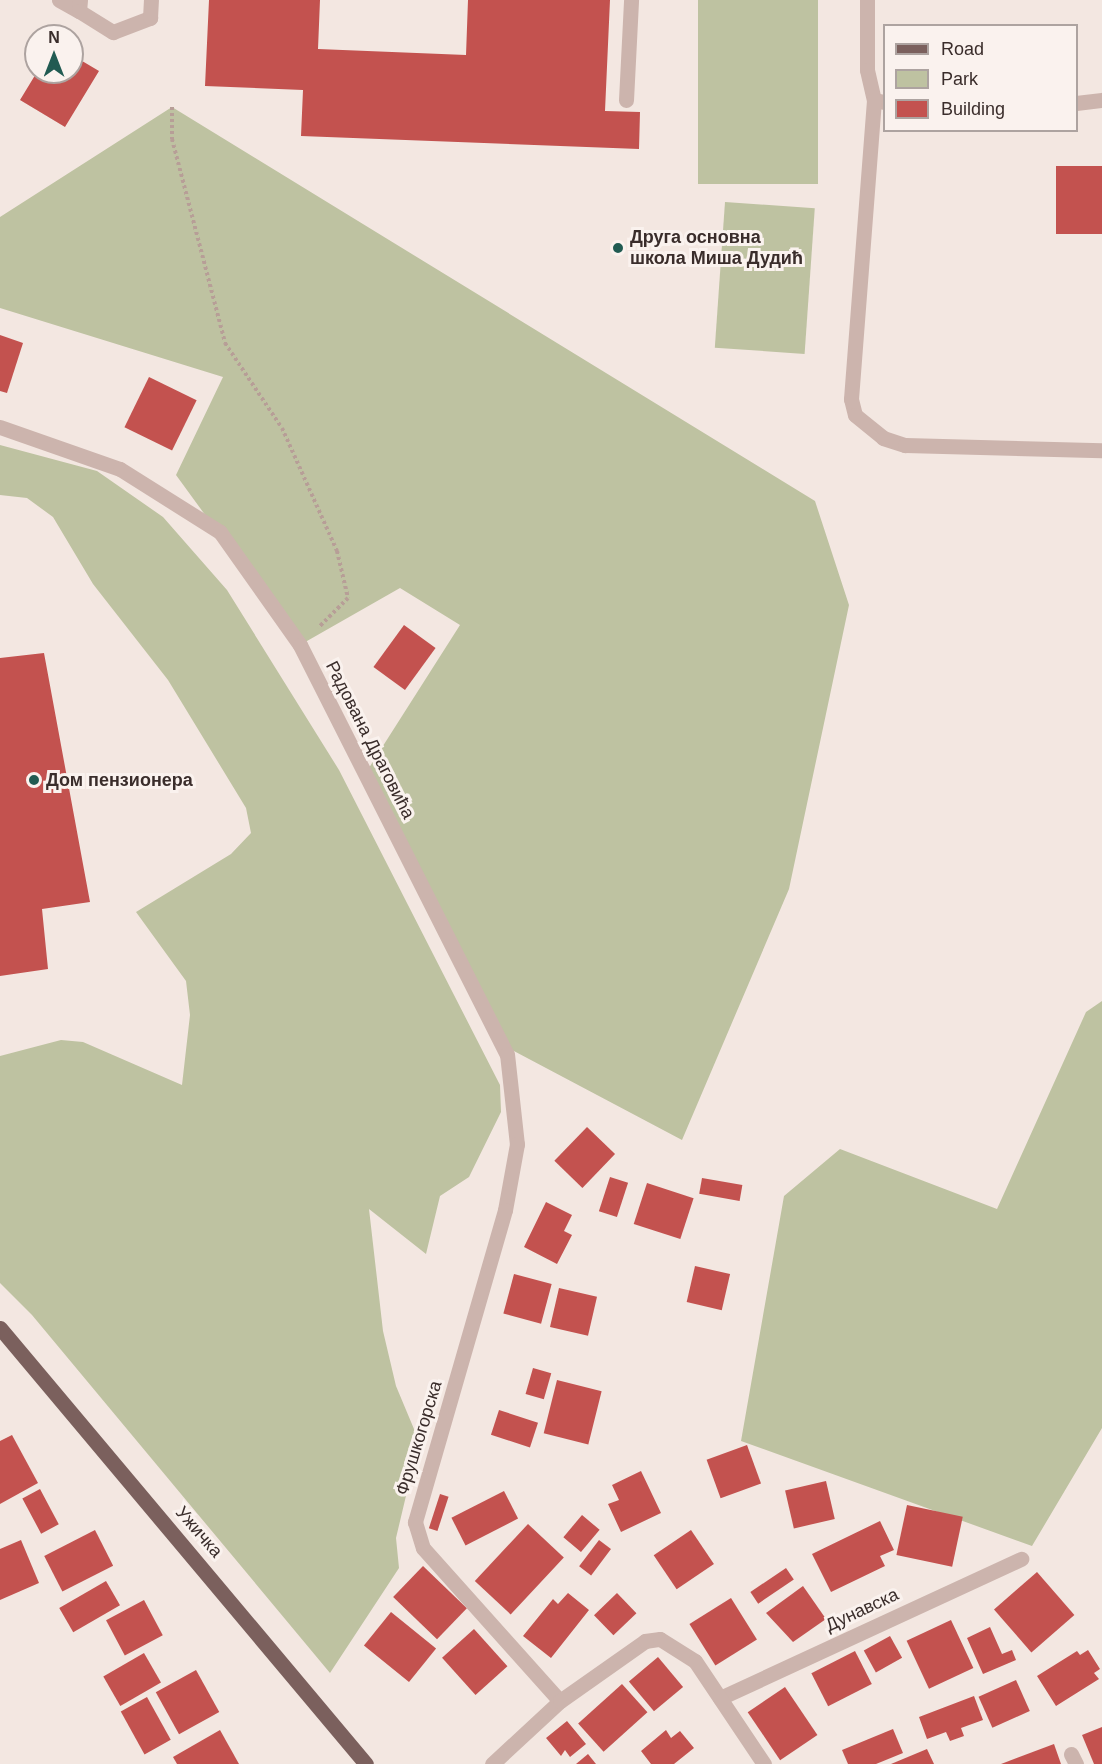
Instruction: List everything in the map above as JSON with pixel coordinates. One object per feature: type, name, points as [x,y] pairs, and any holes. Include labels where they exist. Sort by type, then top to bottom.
[{"type":"main road","name":"Ужичка","points":[[0,1328],[366,1764]]},
{"type":"street","points":[[59,0],[79,6],[113,32],[150,18],[151,0]]},
{"type":"street","points":[[626,100],[631,0]]},
{"type":"street","points":[[867,0],[867,70],[879,101],[851,399],[855,415],[883,438],[905,445],[1102,450]]},
{"type":"street","points":[[1078,102],[1102,100]]},
{"type":"street","name":"Радована Драговића","points":[[0,427],[120,469],[220,532],[300,645],[507,1053],[517,1144],[506,1210]]},
{"type":"street","name":"Фрушкогорска","points":[[506,1210],[415,1522],[423,1548],[560,1701]]},
{"type":"street","name":"Дунавска","points":[[720,1698],[1021,1558]]},
{"type":"street","points":[[492,1764],[560,1701],[645,1641],[660,1639],[695,1661],[764,1764]]},
{"type":"path","points":[[172,107],[172,139],[225,343],[282,428],[337,551],[348,598],[300,645]]},
{"type":"green space","points":[[698,0],[818,0],[818,184],[698,184]]},
{"type":"green space","points":[[172,107],[815,501],[849,605],[789,889],[682,1140],[512,1050],[367,771],[460,625],[400,588],[300,645],[176,475],[223,377],[0,308],[0,217]]},
{"type":"green space","points":[[725,202],[815,208],[805,354],[715,348]]},
{"type":"green space","points":[[0,445],[97,471],[163,517],[227,590],[339,770],[500,1085],[501,1112],[469,1177],[440,1196],[426,1254],[369,1209],[383,1331],[396,1386],[419,1441],[396,1538],[399,1568],[330,1673],[32,1315],[0,1283],[0,1056],[61,1040],[83,1042],[182,1085],[190,1015],[186,981],[136,912],[231,854],[251,833],[246,808],[168,680],[93,584],[53,517],[27,498],[0,495]]},
{"type":"green space","points":[[1102,1001],[1102,1428],[1032,1546],[741,1441],[784,1196],[840,1149],[997,1209],[1086,1012]]},
{"type":"building","points":[[209,0],[320,0],[318,49],[466,55],[468,0],[610,0],[605,111],[640,112],[639,149],[301,136],[303,90],[205,86]]},
{"type":"building","points":[[84,62],[99,71],[65,127],[20,100],[30,84],[84,84]]},
{"type":"building","points":[[1056,166],[1102,166],[1102,234],[1056,234]]},
{"type":"building","points":[[0,335],[23,343],[7,393],[0,391]]},
{"type":"building","points":[[149,377],[197,400],[172,451],[124,427]]},
{"type":"building","points":[[404,625],[436,648],[405,690],[373,667]]},
{"type":"building","name":"Дом пензионера","points":[[44,653],[90,902],[42,909],[48,969],[0,976],[0,658]]},
{"type":"building","points":[[587,1127],[615,1154],[582,1188],[554,1161]]},
{"type":"building","points":[[610,1177],[628,1183],[617,1217],[599,1211]]},
{"type":"building","points":[[702,1178],[742,1185],[740,1201],[699,1194]]},
{"type":"building","points":[[647,1183],[694,1198],[680,1239],[634,1224]]},
{"type":"building","points":[[546,1202],[572,1215],[564,1231],[572,1235],[557,1264],[524,1247]]},
{"type":"building","points":[[695,1266],[730,1274],[722,1310],[687,1302]]},
{"type":"building","points":[[514,1274],[552,1284],[541,1324],[503,1314]]},
{"type":"building","points":[[559,1288],[597,1297],[588,1336],[550,1327]]},
{"type":"building","points":[[533,1368],[551,1373],[544,1399],[526,1394]]},
{"type":"building","points":[[557,1380],[602,1391],[588,1444],[544,1433]]},
{"type":"building","points":[[499,1410],[538,1423],[530,1447],[491,1435]]},
{"type":"building","points":[[12,1435],[38,1483],[0,1504],[0,1441]]},
{"type":"building","points":[[747,1445],[761,1484],[721,1498],[707,1460]]},
{"type":"building","points":[[641,1471],[661,1513],[621,1532],[608,1504],[619,1500],[612,1485]]},
{"type":"building","points":[[826,1481],[835,1519],[794,1528],[785,1490]]},
{"type":"building","points":[[40,1489],[59,1524],[41,1534],[22,1498]]},
{"type":"building","points":[[504,1491],[518,1519],[466,1545],[451,1518]]},
{"type":"building","points":[[440,1494],[449,1497],[437,1531],[429,1528]]},
{"type":"building","points":[[907,1505],[963,1517],[952,1567],[896,1555]]},
{"type":"building","points":[[582,1515],[600,1530],[581,1552],[563,1537]]},
{"type":"building","points":[[880,1521],[894,1550],[880,1556],[885,1566],[831,1592],[812,1554]]},
{"type":"building","points":[[528,1524],[564,1557],[511,1614],[475,1581]]},
{"type":"building","points":[[95,1530],[113,1566],[62,1592],[44,1556]]},
{"type":"building","points":[[691,1530],[714,1564],[677,1589],[654,1555]]},
{"type":"building","points":[[21,1540],[39,1583],[0,1600],[0,1549]]},
{"type":"building","points":[[599,1540],[611,1549],[591,1575],[579,1566]]},
{"type":"building","points":[[423,1566],[467,1608],[437,1639],[393,1597]]},
{"type":"building","points":[[786,1568],[794,1580],[758,1604],[750,1592]]},
{"type":"building","points":[[1037,1572],[1074,1615],[1031,1652],[994,1609]]},
{"type":"building","points":[[106,1581],[120,1605],[73,1632],[59,1608]]},
{"type":"building","points":[[803,1586],[826,1619],[793,1642],[766,1613]]},
{"type":"building","points":[[568,1593],[589,1610],[551,1658],[523,1636],[553,1599],[558,1604]]},
{"type":"building","points":[[617,1593],[636,1613],[613,1635],[594,1615]]},
{"type":"building","points":[[731,1598],[757,1640],[715,1666],[689,1624]]},
{"type":"building","points":[[144,1600],[163,1635],[125,1656],[106,1620]]},
{"type":"building","points":[[391,1612],[436,1649],[409,1682],[364,1645]]},
{"type":"building","points":[[951,1620],[973,1668],[929,1689],[907,1641]]},
{"type":"building","points":[[990,1627],[1002,1654],[1012,1650],[1016,1660],[983,1674],[967,1638]]},
{"type":"building","points":[[474,1629],[507,1666],[476,1695],[442,1658]]},
{"type":"building","points":[[890,1636],[902,1658],[876,1672],[864,1651]]},
{"type":"building","points":[[1088,1650],[1100,1669],[1094,1673],[1099,1679],[1056,1706],[1037,1676],[1077,1651],[1080,1655]]},
{"type":"building","points":[[855,1651],[872,1684],[828,1706],[811,1673]]},
{"type":"building","points":[[144,1653],[161,1682],[120,1706],[103,1676]]},
{"type":"building","points":[[658,1657],[683,1687],[654,1711],[629,1681]]},
{"type":"building","points":[[196,1670],[219,1712],[179,1734],[156,1692]]},
{"type":"building","points":[[1016,1680],[1030,1711],[992,1728],[979,1697]]},
{"type":"building","points":[[622,1684],[647,1712],[604,1752],[578,1723]]},
{"type":"building","points":[[785,1687],[817,1735],[780,1760],[748,1712]]},
{"type":"building","points":[[974,1696],[983,1720],[961,1728],[964,1736],[950,1741],[946,1732],[927,1739],[919,1717]]},
{"type":"building","points":[[147,1697],[171,1740],[145,1754],[121,1712]]},
{"type":"building","points":[[567,1721],[586,1744],[570,1757],[565,1750],[561,1756],[546,1738]]},
{"type":"building","points":[[1102,1727],[1102,1764],[1094,1764],[1082,1735]]},
{"type":"building","points":[[893,1729],[903,1753],[876,1764],[848,1764],[842,1750]]},
{"type":"building","points":[[220,1730],[239,1764],[177,1764],[173,1757]]},
{"type":"building","points":[[666,1730],[671,1738],[680,1731],[694,1748],[674,1764],[651,1764],[641,1751]]},
{"type":"building","points":[[1054,1744],[1061,1764],[1001,1764]]},
{"type":"building","points":[[927,1749],[934,1764],[891,1764]]},
{"type":"building","points":[[588,1754],[596,1764],[576,1764]]},
{"type":"place","name":"Друга основна школа Миша Дудић","points":[[618,248]]},
{"type":"place","name":"Дом пензионера","points":[[34,780]]}]
